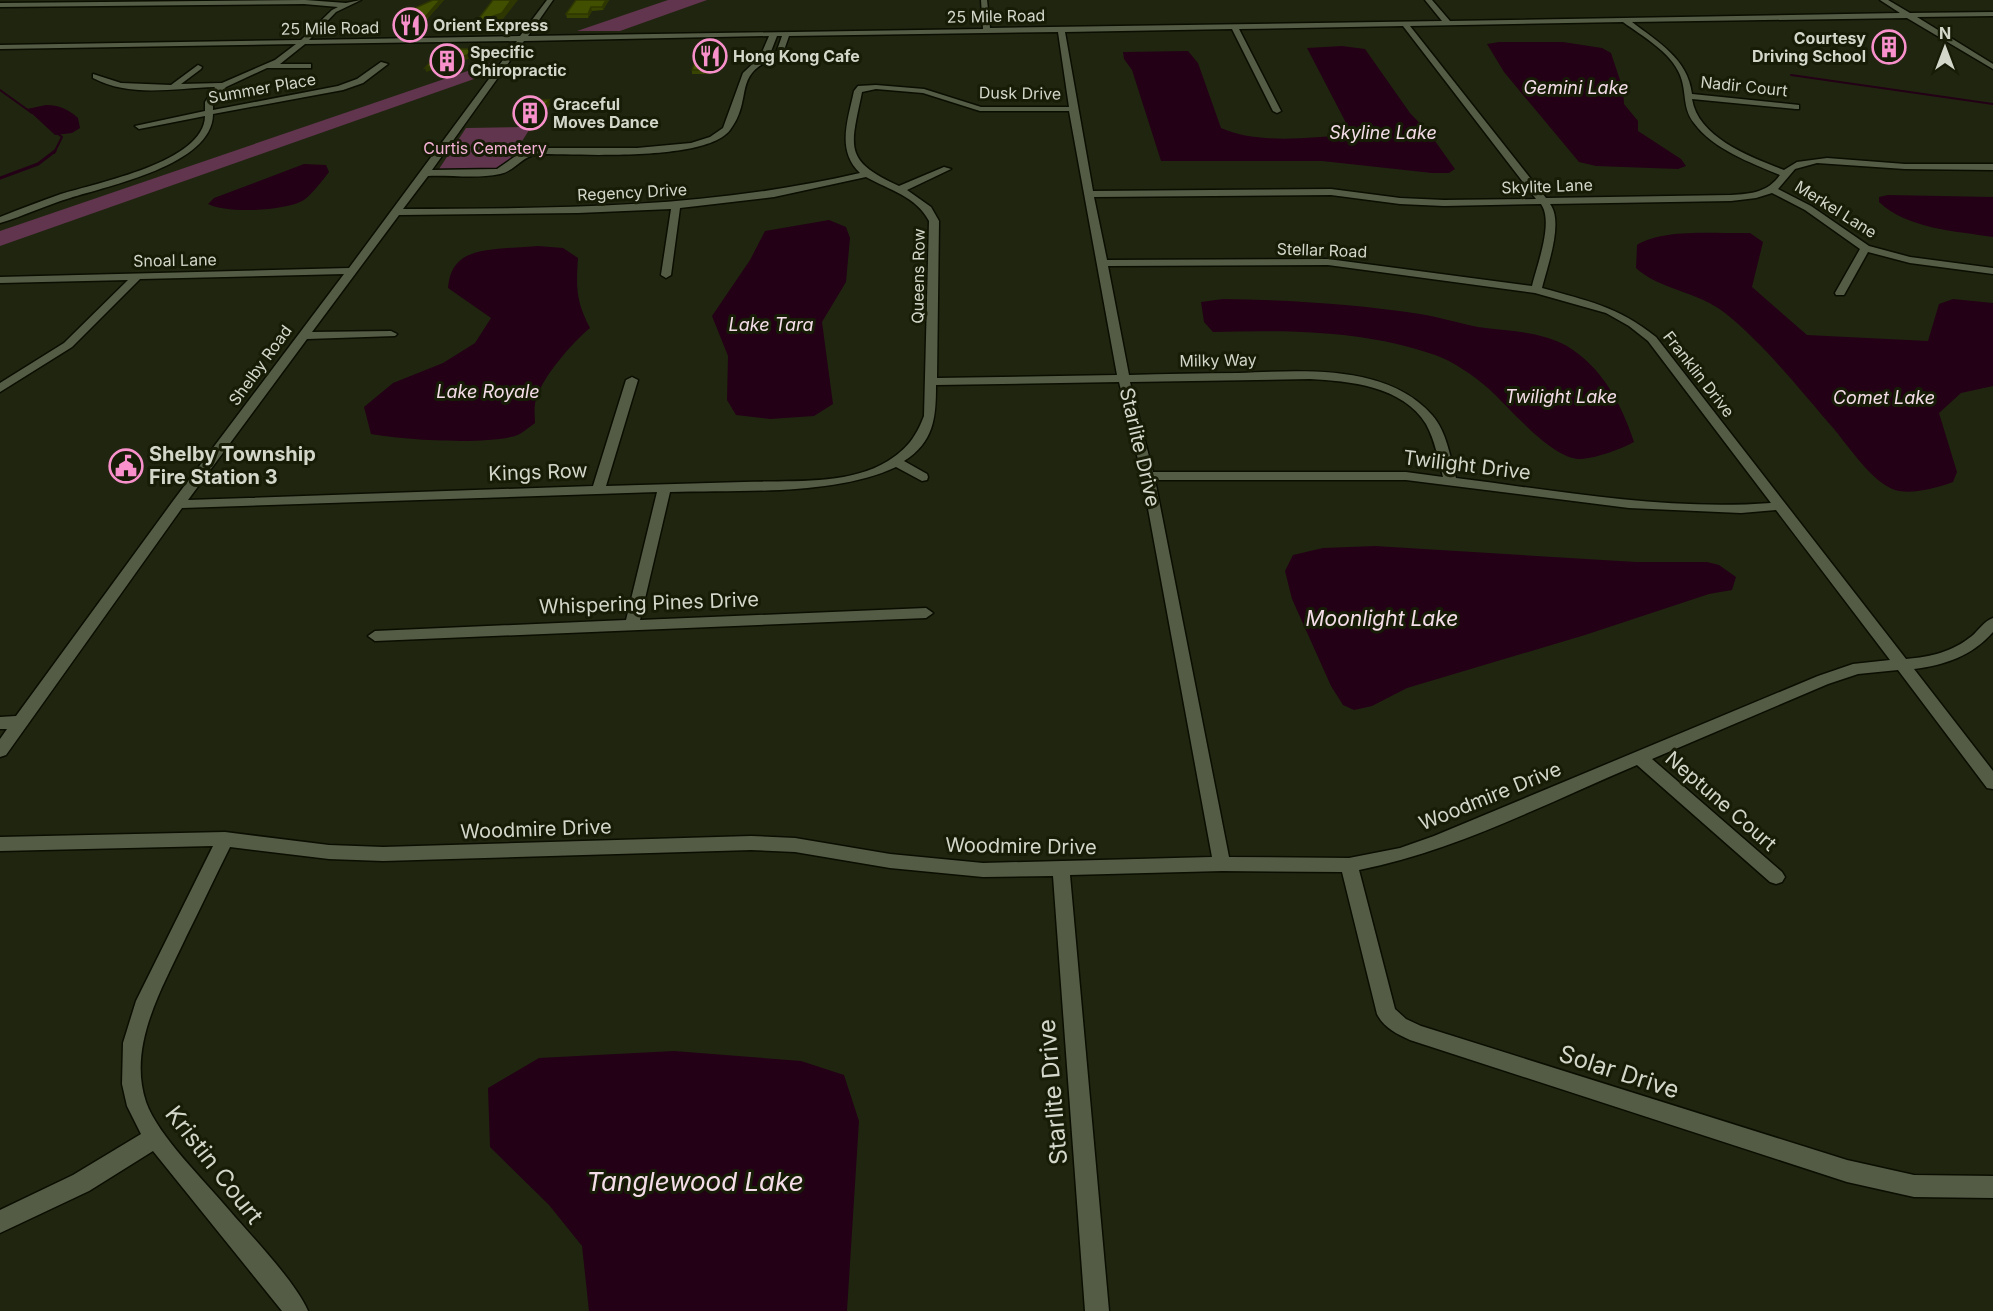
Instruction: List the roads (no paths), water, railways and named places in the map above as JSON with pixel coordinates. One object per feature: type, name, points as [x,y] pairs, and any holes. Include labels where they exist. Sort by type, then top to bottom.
[{"type":"street","points":[[0,220],[65,196],[134,177],[166,164],[193,146],[203,135],[209,124],[211,97],[223,85],[278,62],[302,45],[301,42],[334,11],[358,0]]},
{"type":"street","name":"Shelby Road","points":[[0,751],[178,504],[425,173],[550,0]]},
{"type":"street","points":[[984,0],[987,30]]},
{"type":"street","points":[[1428,0],[1447,22]]},
{"type":"street","points":[[1883,0],[1993,67]]},
{"type":"street","points":[[0,5],[314,2],[345,5]]},
{"type":"street","points":[[1434,22],[1426,13],[1439,13]]},
{"type":"street","name":"25 Mile Road","points":[[0,46],[1993,14]]},
{"type":"street","points":[[1625,20],[1674,61],[1686,79],[1693,118],[1712,135],[1753,161],[1784,173]]},
{"type":"street","points":[[1404,23],[1550,210],[1552,224],[1536,290]]},
{"type":"street","points":[[1234,26],[1277,111]]},
{"type":"street","name":"Starlite Drive","points":[[1061,29],[1073,109],[1104,263],[1124,379],[1148,477],[1222,864]]},
{"type":"street","points":[[763,59],[774,33]]},
{"type":"street","points":[[425,173],[498,172],[508,168],[518,156],[537,151],[666,150],[708,141],[726,129],[747,69],[763,59],[779,54],[787,33]]},
{"type":"street","name":"Summer Place","points":[[140,126],[340,88],[360,81],[384,64]]},
{"type":"street","points":[[264,66],[308,66]]},
{"type":"street","points":[[174,86],[198,67]]},
{"type":"street","points":[[96,76],[104,83],[120,87],[223,85]]},
{"type":"street","name":"Dusk Drive","points":[[867,174],[854,160],[850,146],[858,94],[861,88],[924,91],[980,109],[1073,109]]},
{"type":"street","name":"Nadir Court","points":[[1688,96],[1796,107]]},
{"type":"street","points":[[1770,189],[1778,184],[1784,173],[1796,164],[1825,160],[1892,166],[1993,167]]},
{"type":"street","points":[[900,189],[947,169]]},
{"type":"street","name":"Queens Row","points":[[867,174],[900,189],[932,211],[934,221],[930,416],[924,434],[913,448],[895,461]]},
{"type":"street","name":"Regency Drive","points":[[396,212],[676,206],[788,192],[867,174]]},
{"type":"street","name":"Skylite Lane","points":[[1090,194],[1330,192],[1422,202],[1520,202],[1731,198],[1751,196],[1770,189]]},
{"type":"street","name":"Merkel Lane","points":[[1770,189],[1808,208],[1865,248],[1917,262],[1993,272]]},
{"type":"street","points":[[666,275],[676,206]]},
{"type":"street","points":[[1840,293],[1865,248]]},
{"type":"street","name":"Stellar Road","points":[[1104,263],[1328,262],[1536,290]]},
{"type":"street","name":"Snoal Lane","points":[[0,280],[351,271]]},
{"type":"street","points":[[0,388],[68,345],[138,276]]},
{"type":"street","name":"Franklin Drive","points":[[1536,290],[1610,311],[1633,324],[1652,339],[1993,783]]},
{"type":"street","points":[[302,336],[391,334]]},
{"type":"street","name":"Milky Way","points":[[932,382],[1319,376],[1371,384],[1407,400],[1429,419],[1436,432],[1450,480]]},
{"type":"street","points":[[599,489],[632,380]]},
{"type":"street","points":[[895,461],[922,477]]},
{"type":"street","name":"Kings Row","points":[[178,504],[832,481],[866,473],[895,461]]},
{"type":"street","name":"Twilight Drive","points":[[1148,477],[1369,475],[1450,480],[1629,504],[1741,509],[1780,506]]},
{"type":"street","points":[[632,625],[664,488]]},
{"type":"street","name":"Whispering Pines Drive","points":[[375,636],[926,613]]},
{"type":"street","name":"Woodmire Drive","points":[[0,844],[225,839],[329,852],[383,854],[751,843],[795,845],[890,861],[983,870],[1222,864],[1349,865],[1400,855],[1440,841],[1823,680],[1861,668],[1902,665],[1954,655],[1972,646],[1993,623]]},
{"type":"street","points":[[0,723],[20,722]]},
{"type":"street","name":"Neptune Court","points":[[1639,757],[1776,877]]},
{"type":"street","name":"Kristin Court","points":[[225,839],[143,1007],[133,1043],[132,1084],[137,1106],[155,1138],[269,1275],[296,1311]]},
{"type":"street","name":"Solar Drive","points":[[1349,865],[1387,1014],[1399,1026],[1417,1034],[1847,1171],[1914,1186],[1993,1187]]},
{"type":"street","name":"Starlite Drive","points":[[1061,869],[1097,1311]]},
{"type":"street","points":[[0,1222],[81,1183],[155,1138]]},
{"type":"water","name":"Gemini Lake","points":[[1563,42],[1602,48],[1611,53],[1623,89],[1624,104],[1638,121],[1638,131],[1681,159],[1686,166],[1678,169],[1596,166],[1579,162],[1504,72],[1487,44]]},
{"type":"water","name":"Skyline Lake","points":[[1342,46],[1365,49],[1410,113],[1430,134],[1455,169],[1449,173],[1432,173],[1322,161],[1161,161],[1132,70],[1124,59],[1123,52],[1188,51],[1198,63],[1221,128],[1250,136],[1299,138],[1346,135],[1348,132],[1345,121],[1307,48]]},
{"type":"water","points":[[46,105],[71,112],[78,118],[80,128],[72,133],[55,135],[27,109]]},
{"type":"water","points":[[304,164],[326,165],[329,172],[304,200],[295,204],[271,209],[242,210],[208,204],[214,198]]},
{"type":"water","points":[[1888,195],[1993,197],[1993,237],[1933,227],[1903,218],[1879,202],[1879,197]]},
{"type":"water","name":"Lake Tara","points":[[829,220],[846,227],[850,238],[846,282],[822,322],[833,404],[814,416],[770,419],[736,415],[727,400],[728,356],[712,316],[750,260],[765,231]]},
{"type":"water","name":"Comet Lake","points":[[1750,233],[1763,242],[1752,287],[1807,335],[1928,341],[1939,304],[1953,299],[1993,303],[1993,386],[1961,393],[1939,413],[1957,472],[1953,482],[1909,492],[1886,486],[1861,463],[1782,369],[1740,325],[1715,306],[1656,281],[1636,268],[1637,245],[1661,236]]},
{"type":"water","name":"Lake Royale","points":[[538,246],[563,248],[578,258],[578,294],[590,328],[549,373],[535,404],[535,423],[515,436],[501,439],[423,440],[371,434],[364,407],[393,383],[443,363],[475,343],[491,318],[448,288],[453,268],[462,259],[478,252]]},
{"type":"water","name":"Twilight Lake","points":[[1223,299],[1371,308],[1420,314],[1478,327],[1546,337],[1567,346],[1591,365],[1617,401],[1634,442],[1595,457],[1582,459],[1571,457],[1545,443],[1477,379],[1442,358],[1408,347],[1353,336],[1269,331],[1213,332],[1204,322],[1201,302]]},
{"type":"water","name":"Moonlight Lake","points":[[1375,546],[1636,562],[1707,562],[1719,565],[1736,577],[1732,590],[1709,594],[1585,635],[1407,688],[1372,706],[1354,710],[1343,705],[1331,686],[1292,599],[1285,571],[1293,555],[1323,548]]},
{"type":"water","name":"Tanglewood Lake","points":[[674,1051],[801,1061],[844,1075],[859,1121],[847,1311],[589,1311],[582,1246],[549,1205],[490,1147],[488,1088],[539,1058]]},
{"type":"waterway","points":[[1791,75],[1993,104]]},
{"type":"waterway","points":[[0,90],[32,113]]},
{"type":"waterway","points":[[55,151],[62,137],[57,133]]},
{"type":"waterway","points":[[0,178],[38,164],[55,151]]},
{"type":"place","name":"Orient Express","points":[[410,25]]},
{"type":"place","name":"Courtesy Driving School","points":[[1889,47]]},
{"type":"place","name":"Hong Kong Cafe","points":[[710,56]]},
{"type":"place","name":"Specific Chiropractic","points":[[447,61]]},
{"type":"place","name":"Graceful Moves Dance","points":[[530,113]]},
{"type":"place","name":"Shelby Township Fire Station 3","points":[[126,466]]},
{"type":"park label","name":"Curtis Cemetery","points":[[485,148]]}]
